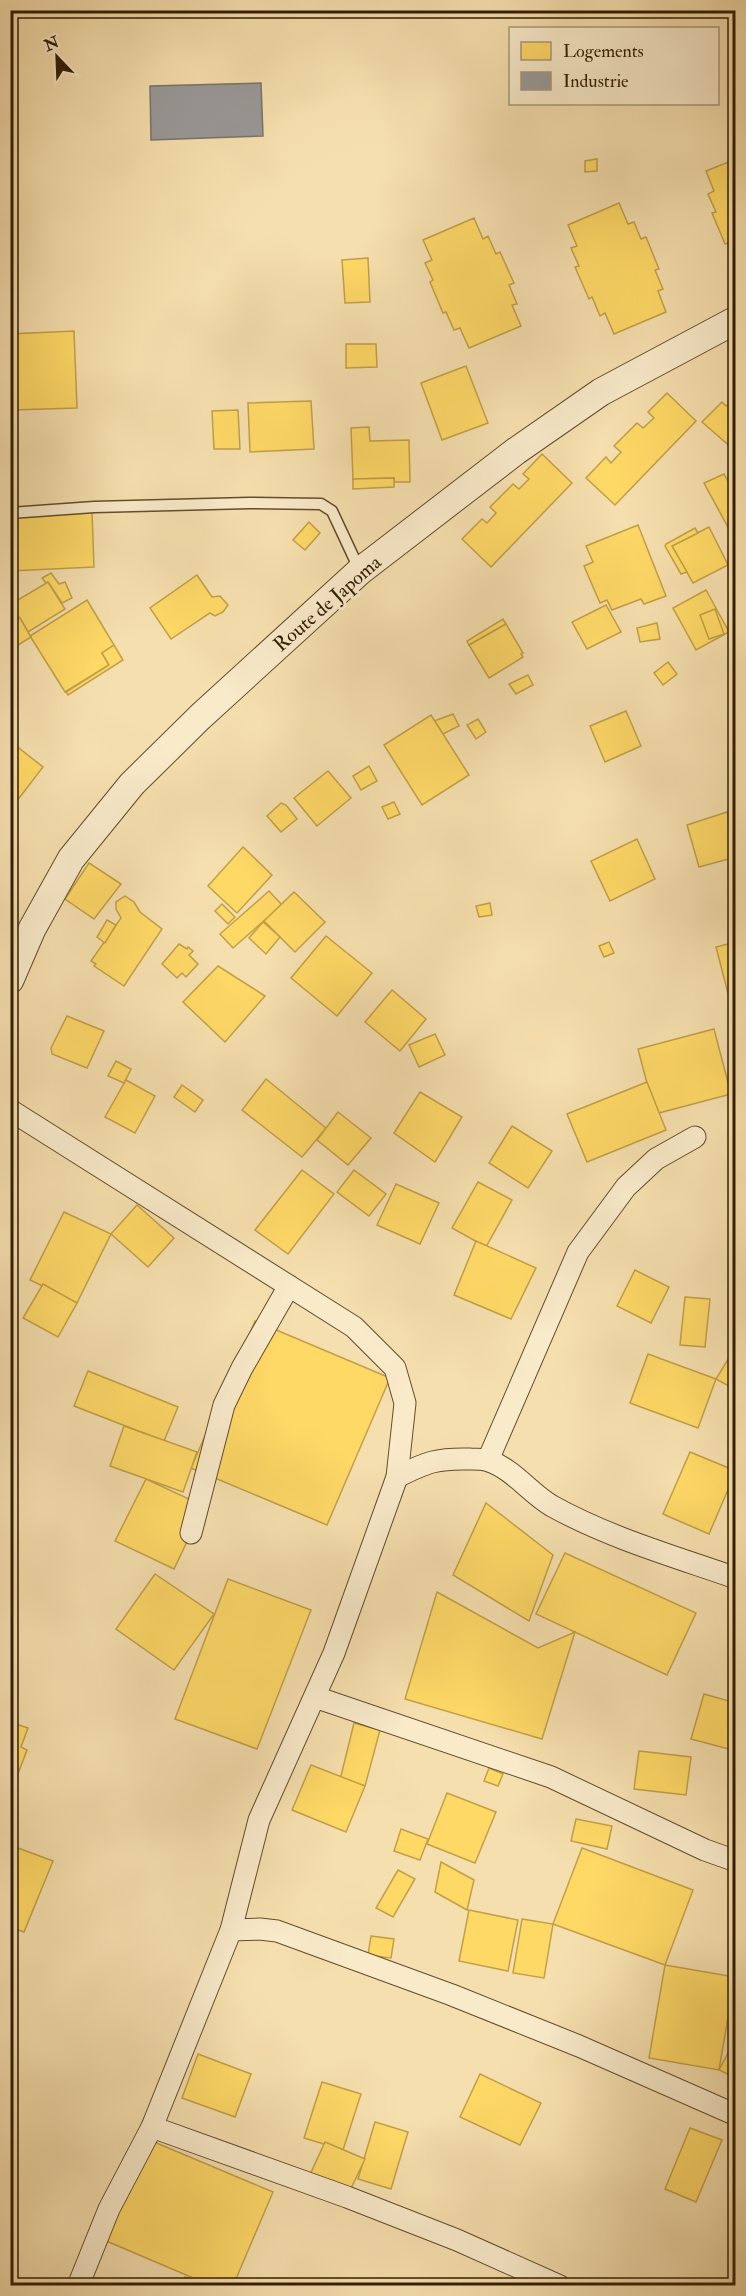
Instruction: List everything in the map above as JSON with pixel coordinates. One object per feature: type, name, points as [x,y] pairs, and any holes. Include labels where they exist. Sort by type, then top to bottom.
[{"type":"street","name":"Route de Japoma","points":[[10,980],[32,929],[71,859],[132,783],[200,717],[360,571],[516,451],[601,392],[735,320]]},
{"type":"street","points":[[10,1110],[354,1327],[395,1368],[405,1403],[397,1477],[334,1653],[259,1821],[231,1930],[152,2127],[109,2209],[78,2286]]},
{"type":"street","points":[[488,1460],[578,1252],[626,1187],[656,1159],[695,1137]]},
{"type":"street","points":[[191,1533],[224,1406],[242,1368],[289,1286]]},
{"type":"street","points":[[397,1477],[428,1462],[446,1458],[488,1460],[506,1470],[551,1505],[605,1533],[735,1578]]},
{"type":"street","points":[[315,1697],[551,1777],[705,1850],[735,1861]]},
{"type":"street","points":[[231,1930],[277,1931],[452,1995],[579,2046],[735,2115]]},
{"type":"street","points":[[152,2127],[358,2201],[457,2240],[560,2286]]},
{"type":"lane","points":[[10,513],[94,507],[249,503],[321,504],[332,511],[360,571]]},
{"type":"building: Logements","points":[[597,159],[597,171],[585,172],[585,161]]},
{"type":"building: Logements","points":[[736,159],[736,257],[730,243],[725,244],[712,213],[716,212],[708,194],[714,191],[706,171]]},
{"type":"building: Logements","points":[[619,203],[628,224],[634,222],[641,239],[646,237],[659,269],[655,270],[663,289],[658,291],[666,312],[614,334],[605,313],[600,316],[592,297],[589,299],[575,267],[579,266],[571,248],[577,246],[568,225]]},
{"type":"building: Logements","points":[[474,218],[483,239],[488,236],[496,254],[500,252],[514,283],[509,285],[517,304],[512,305],[521,326],[469,348],[460,328],[454,330],[446,312],[443,313],[430,282],[433,280],[425,263],[432,260],[423,240]]},
{"type":"building: Logements","points":[[368,258],[370,302],[345,303],[342,260]]},
{"type":"building: Logements","points":[[74,331],[77,408],[12,410],[10,334]]},
{"type":"building: Logements","points":[[346,344],[376,344],[377,367],[346,368]]},
{"type":"building: Logements","points":[[466,366],[488,423],[442,440],[421,383]]},
{"type":"building: Logements","points":[[667,393],[696,421],[615,505],[586,478],[606,457],[611,463],[621,452],[614,446],[637,423],[643,428],[654,418],[648,412]]},
{"type":"building: Logements","points":[[736,397],[736,445],[732,448],[702,422],[722,402],[726,406]]},
{"type":"building: Logements","points":[[311,401],[314,449],[250,452],[248,403]]},
{"type":"building: Logements","points":[[238,410],[240,449],[214,449],[212,411]]},
{"type":"building: Logements","points":[[369,427],[370,441],[409,440],[410,482],[394,482],[394,478],[353,479],[351,428]]},
{"type":"building: Logements","points":[[542,454],[572,483],[491,567],[462,539],[482,519],[487,523],[496,513],[490,507],[513,484],[519,489],[529,479],[523,474]]},
{"type":"building: Logements","points":[[724,474],[736,496],[736,542],[704,483]]},
{"type":"building: Logements","points":[[394,478],[394,487],[353,489],[353,479]]},
{"type":"building: Logements","points":[[92,511],[94,567],[10,571],[10,515]]},
{"type":"building: Logements","points":[[309,522],[320,533],[305,550],[293,540]]},
{"type":"building: Logements","points":[[638,525],[666,596],[644,604],[641,599],[612,610],[607,600],[600,603],[584,566],[593,562],[586,546]]},
{"type":"building: Logements","points":[[709,527],[728,565],[693,583],[672,546]]},
{"type":"building: Logements","points":[[695,528],[698,533],[672,546],[687,572],[681,574],[665,546]]},
{"type":"building: Logements","points":[[51,573],[59,584],[65,582],[72,598],[62,603],[48,582],[46,583],[42,578]]},
{"type":"building: Logements","points":[[197,575],[212,597],[220,596],[228,605],[223,612],[215,616],[210,613],[171,639],[150,608]]},
{"type":"building: Logements","points":[[48,582],[65,609],[28,632],[11,604]]},
{"type":"building: Logements","points":[[706,590],[729,632],[696,650],[673,608]]},
{"type":"building: Logements","points":[[87,600],[114,645],[102,653],[109,665],[65,692],[30,636]]},
{"type":"building: Logements","points":[[606,605],[621,632],[587,649],[572,622]]},
{"type":"building: Logements","points":[[715,609],[724,634],[709,639],[700,615]]},
{"type":"building: Logements","points":[[20,618],[31,637],[12,649],[10,623]]},
{"type":"building: Logements","points":[[503,619],[506,624],[469,645],[467,641]]},
{"type":"building: Logements","points":[[657,623],[660,639],[640,642],[637,628]]},
{"type":"building: Logements","points":[[506,624],[523,653],[521,654],[523,657],[489,678],[469,645]]},
{"type":"building: Logements","points":[[114,645],[123,660],[68,695],[66,692],[109,665],[102,653]]},
{"type":"building: Logements","points":[[668,662],[677,674],[663,685],[654,673]]},
{"type":"building: Logements","points":[[528,675],[533,685],[516,694],[509,684]]},
{"type":"building: Logements","points":[[626,711],[641,746],[605,762],[590,726]]},
{"type":"building: Logements","points":[[453,714],[459,726],[443,734],[434,721]]},
{"type":"building: Logements","points":[[431,715],[469,775],[422,805],[384,745]]},
{"type":"building: Logements","points":[[478,719],[486,732],[476,739],[467,725]]},
{"type":"building: Logements","points":[[10,741],[43,767],[10,810]]},
{"type":"building: Logements","points":[[369,766],[377,781],[361,790],[353,776]]},
{"type":"building: Logements","points":[[328,771],[351,798],[317,826],[294,798]]},
{"type":"building: Logements","points":[[394,802],[400,814],[388,819],[382,807]]},
{"type":"building: Logements","points":[[281,803],[286,805],[297,819],[281,832],[267,816]]},
{"type":"building: Logements","points":[[727,812],[736,841],[736,857],[699,867],[687,825]]},
{"type":"building: Logements","points":[[637,839],[655,879],[610,901],[591,861]]},
{"type":"building: Logements","points":[[243,847],[272,875],[237,913],[208,886]]},
{"type":"building: Logements","points":[[89,863],[121,884],[94,919],[65,899]]},
{"type":"building: Logements","points":[[269,891],[282,905],[233,948],[220,934]]},
{"type":"building: Logements","points":[[294,892],[325,922],[295,952],[264,921]]},
{"type":"building: Logements","points":[[125,896],[134,902],[140,912],[162,929],[124,986],[94,966],[96,964],[91,961],[121,918],[116,909],[116,902]]},
{"type":"building: Logements","points":[[490,903],[492,915],[479,917],[476,906]]},
{"type":"building: Logements","points":[[222,904],[235,917],[228,924],[215,911]]},
{"type":"building: Logements","points":[[107,920],[116,925],[105,943],[97,937]]},
{"type":"building: Logements","points":[[263,922],[280,937],[266,954],[249,938]]},
{"type":"building: Logements","points":[[326,936],[372,973],[337,1016],[291,978]]},
{"type":"building: Logements","points":[[609,942],[614,953],[604,957],[599,946]]},
{"type":"building: Logements","points":[[736,942],[736,1024],[716,947]]},
{"type":"building: Logements","points":[[179,944],[193,951],[189,955],[198,964],[186,977],[182,973],[177,978],[162,964]]},
{"type":"building: Logements","points":[[218,966],[265,996],[225,1042],[183,1002]]},
{"type":"building: Logements","points":[[392,990],[426,1019],[400,1051],[365,1022]]},
{"type":"building: Logements","points":[[67,1016],[104,1031],[87,1068],[52,1054],[51,1048]]},
{"type":"building: Logements","points":[[714,1029],[731,1094],[655,1114],[638,1049]]},
{"type":"building: Logements","points":[[435,1034],[445,1055],[419,1067],[409,1045]]},
{"type":"building: Logements","points":[[116,1061],[131,1069],[124,1083],[108,1076]]},
{"type":"building: Logements","points":[[266,1079],[326,1128],[302,1157],[242,1110]]},
{"type":"building: Logements","points":[[126,1080],[155,1096],[135,1133],[105,1117]]},
{"type":"building: Logements","points":[[647,1082],[666,1130],[587,1162],[567,1114]]},
{"type":"building: Logements","points":[[182,1085],[203,1100],[195,1112],[174,1097]]},
{"type":"building: Logements","points":[[420,1092],[462,1117],[435,1162],[394,1133]]},
{"type":"building: Logements","points":[[338,1112],[371,1138],[348,1165],[317,1140]]},
{"type":"building: Logements","points":[[512,1126],[552,1151],[528,1188],[489,1163]]},
{"type":"building: Logements","points":[[302,1170],[334,1194],[288,1254],[255,1230]]},
{"type":"building: Logements","points":[[354,1170],[386,1194],[369,1216],[337,1192]]},
{"type":"building: Logements","points":[[478,1182],[512,1200],[486,1247],[452,1228]]},
{"type":"building: Logements","points":[[396,1184],[439,1203],[420,1244],[377,1225]]},
{"type":"building: Logements","points":[[137,1205],[174,1238],[148,1267],[111,1234]]},
{"type":"building: Logements","points":[[64,1212],[111,1234],[77,1303],[30,1280]]},
{"type":"building: Logements","points":[[476,1241],[536,1268],[511,1319],[454,1295]]},
{"type":"building: Logements","points":[[635,1270],[669,1287],[651,1323],[617,1306]]},
{"type":"building: Logements","points":[[43,1284],[77,1303],[58,1337],[23,1318]]},
{"type":"building: Logements","points":[[685,1297],[710,1299],[705,1347],[680,1345]]},
{"type":"building: Logements","points":[[255,1321],[390,1378],[327,1525],[191,1468]]},
{"type":"building: Logements","points":[[648,1354],[716,1379],[698,1428],[630,1403]]},
{"type":"building: Logements","points":[[730,1356],[736,1357],[736,1390],[716,1379]]},
{"type":"building: Logements","points":[[88,1371],[178,1407],[164,1441],[74,1406]]},
{"type":"building: Logements","points":[[124,1426],[197,1452],[183,1492],[110,1466]]},
{"type":"building: Logements","points":[[690,1452],[736,1471],[709,1534],[663,1514]]},
{"type":"building: Logements","points":[[146,1479],[204,1506],[174,1569],[115,1541]]},
{"type":"building: Logements","points":[[486,1503],[553,1555],[529,1621],[453,1575]]},
{"type":"building: Logements","points":[[565,1553],[696,1613],[667,1675],[536,1614]]},
{"type":"building: Logements","points":[[155,1574],[214,1614],[174,1670],[116,1629]]},
{"type":"building: Logements","points":[[228,1579],[311,1610],[257,1749],[175,1719]]},
{"type":"building: Logements","points":[[437,1592],[538,1648],[575,1632],[542,1739],[405,1699]]},
{"type":"building: Logements","points":[[704,1694],[736,1703],[736,1751],[691,1739]]},
{"type":"building: Logements","points":[[10,1722],[28,1728],[21,1747],[27,1750],[13,1787],[10,1787]]},
{"type":"building: Logements","points":[[354,1723],[380,1730],[365,1786],[340,1780]]},
{"type":"building: Logements","points":[[639,1751],[691,1757],[686,1795],[634,1789]]},
{"type":"building: Logements","points":[[311,1765],[365,1786],[346,1832],[292,1810]]},
{"type":"building: Logements","points":[[489,1768],[503,1774],[498,1786],[484,1781]]},
{"type":"building: Logements","points":[[447,1793],[496,1812],[475,1863],[427,1844]]},
{"type":"building: Logements","points":[[576,1819],[612,1826],[607,1849],[571,1841]]},
{"type":"building: Logements","points":[[401,1829],[428,1839],[420,1860],[394,1851]]},
{"type":"building: Logements","points":[[10,1845],[53,1861],[24,1932],[10,1927]]},
{"type":"building: Logements","points":[[582,1848],[693,1890],[665,1965],[553,1924]]},
{"type":"building: Logements","points":[[441,1862],[474,1880],[467,1910],[435,1892]]},
{"type":"building: Logements","points":[[398,1870],[415,1879],[393,1917],[376,1908]]},
{"type":"building: Logements","points":[[469,1910],[518,1920],[508,1971],[459,1961]]},
{"type":"building: Logements","points":[[522,1919],[553,1924],[544,1978],[513,1973]]},
{"type":"building: Logements","points":[[371,1936],[394,1939],[391,1958],[368,1955]]},
{"type":"building: Logements","points":[[665,1965],[735,1977],[719,2070],[649,2058]]},
{"type":"building: Logements","points":[[736,2038],[736,2078],[719,2070]]},
{"type":"building: Logements","points":[[198,2054],[251,2074],[235,2117],[182,2098]]},
{"type":"building: Logements","points":[[480,2074],[541,2103],[520,2145],[460,2117]]},
{"type":"building: Logements","points":[[322,2082],[361,2094],[343,2150],[304,2138]]},
{"type":"building: Logements","points":[[375,2122],[408,2132],[391,2189],[358,2179]]},
{"type":"building: Logements","points":[[690,2128],[722,2140],[696,2202],[665,2189]]},
{"type":"building: Logements","points":[[147,2139],[273,2192],[233,2286],[212,2286],[104,2240]]},
{"type":"building: Logements","points":[[325,2142],[365,2159],[347,2197],[308,2179]]},
{"type":"building: Logements","points":[[185,2277],[209,2286],[182,2286]]},
{"type":"building: Industrie","points":[[261,83],[263,136],[151,140],[150,86]]}]
